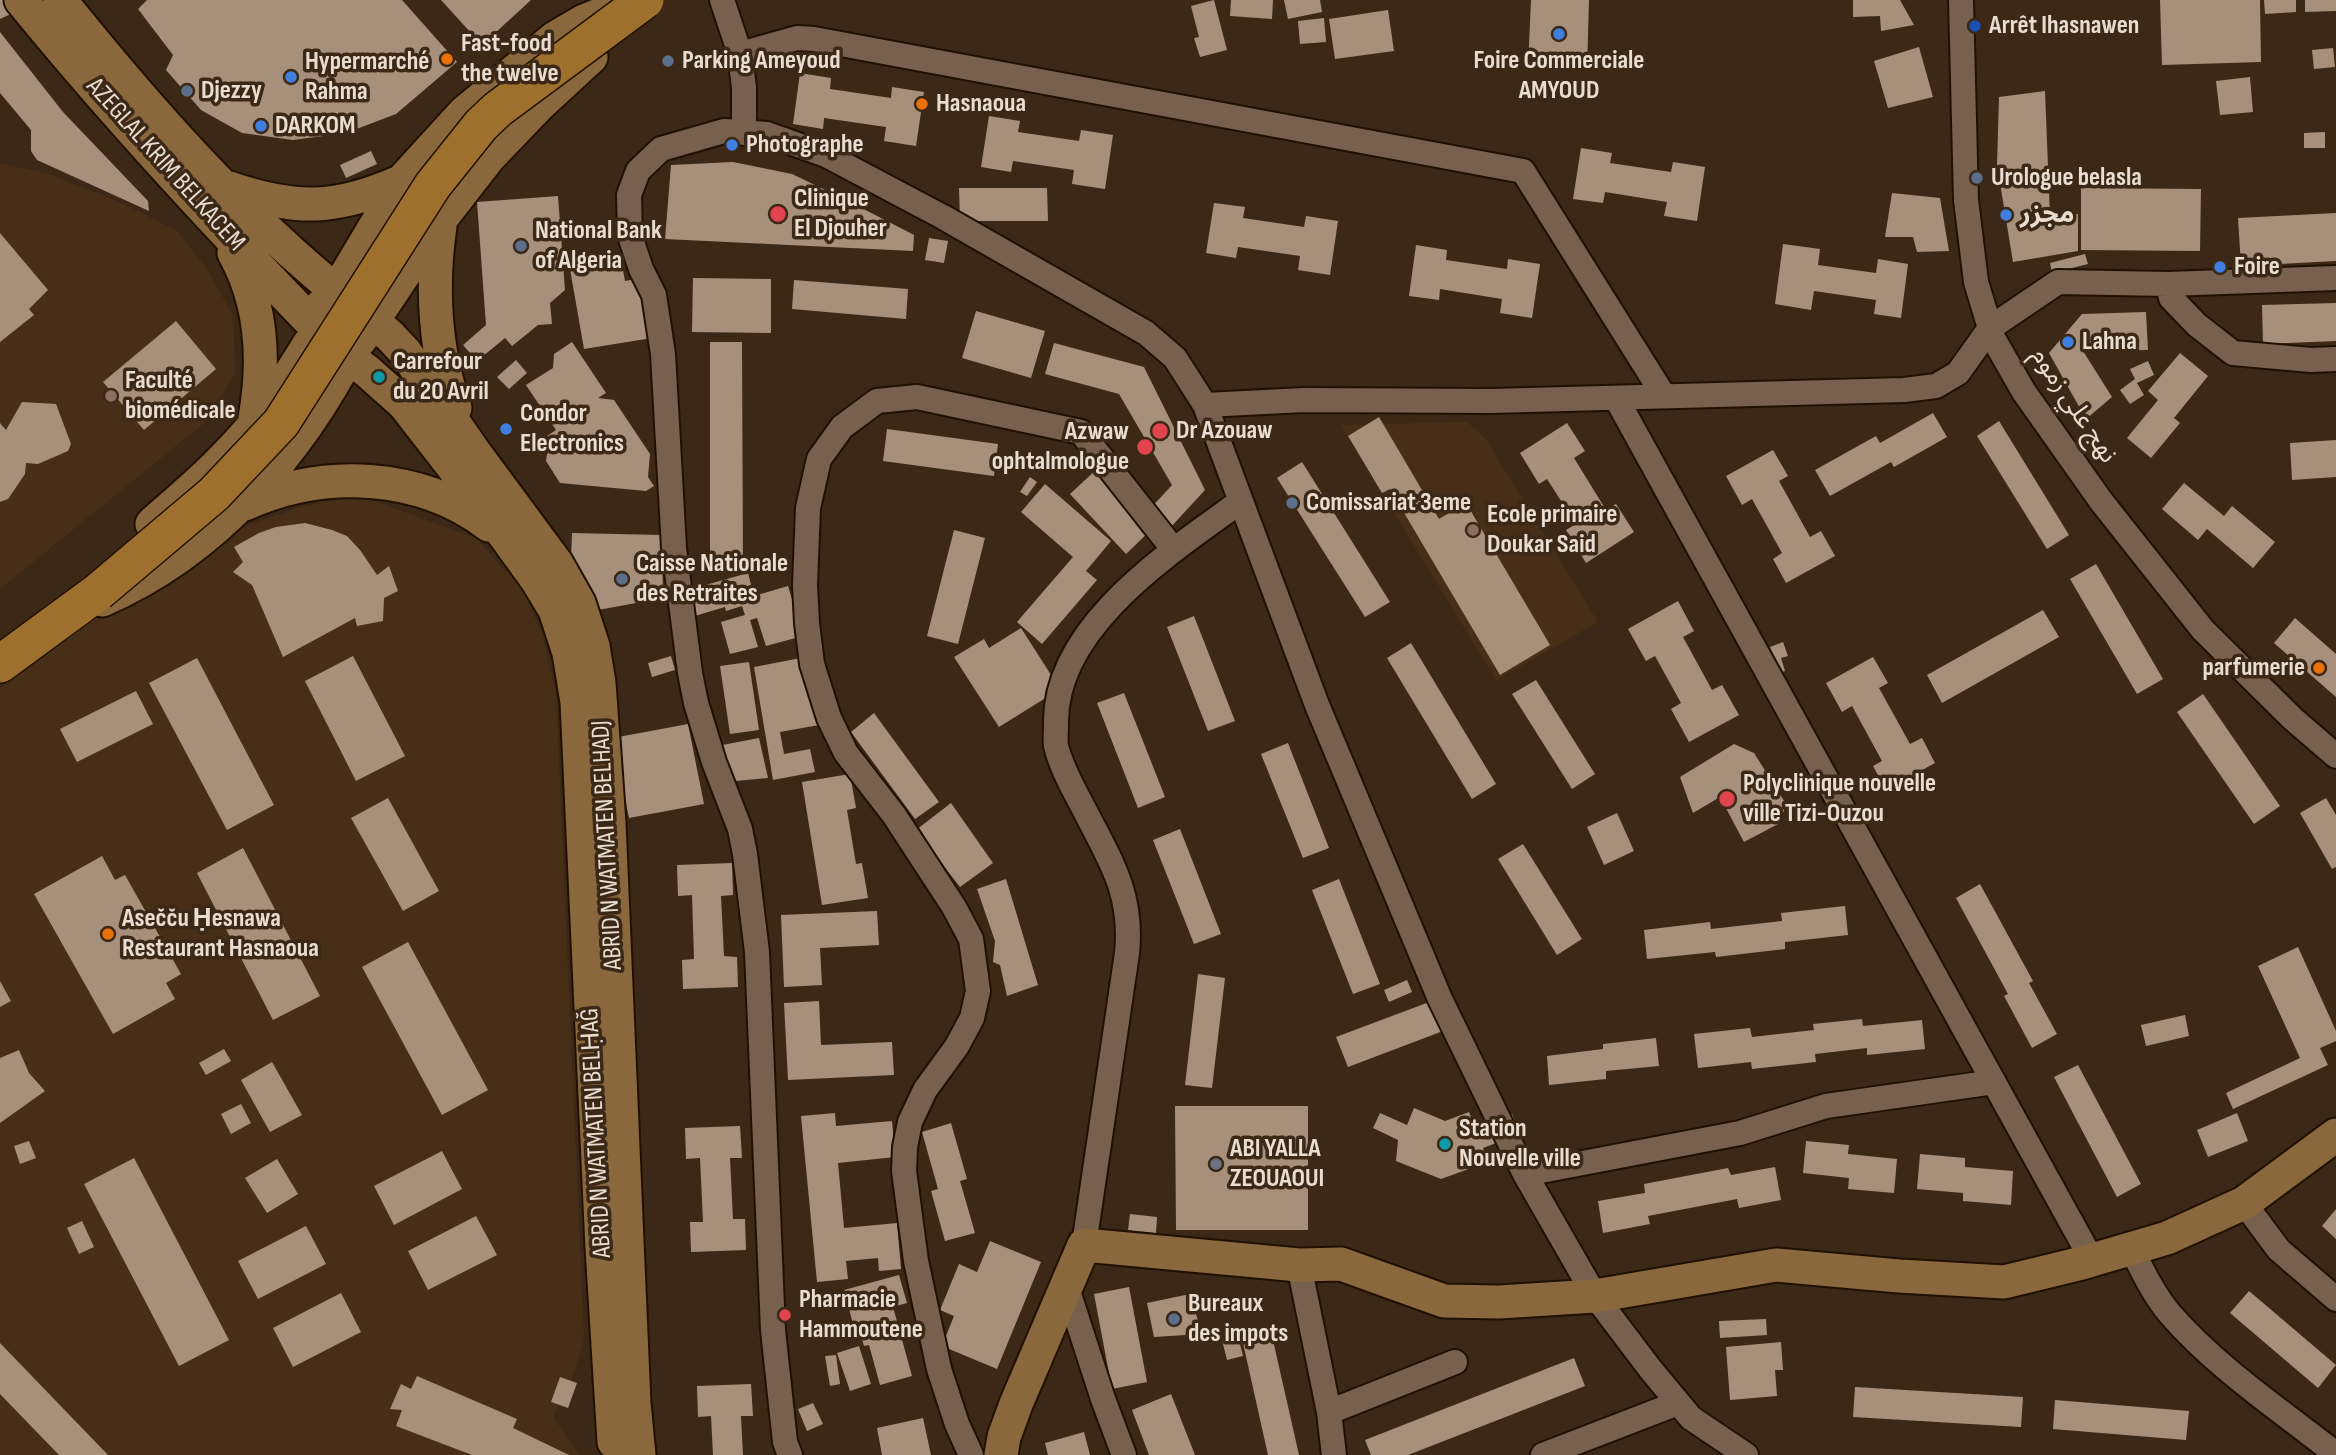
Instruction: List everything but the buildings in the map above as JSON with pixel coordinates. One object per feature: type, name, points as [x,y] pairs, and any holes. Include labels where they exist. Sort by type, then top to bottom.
[{"type":"main road","name":"AZEGLAL KRIM BELKACEM","points":[[21,0],[221,230],[344,324]]},
{"type":"main road","name":"AZEGLAL KRIM BELKACEM","points":[[60,0],[132,88],[225,187],[344,324]]},
{"type":"main road","points":[[86,601],[112,596],[199,541],[236,507],[294,444],[325,399],[344,324],[402,181],[465,112],[555,38],[584,21],[638,0]]},
{"type":"main road","points":[[86,601],[85,590],[100,572],[187,492],[254,425],[290,376],[344,324],[440,220],[489,157],[540,104],[593,56],[646,0]]},
{"type":"main road","points":[[0,664],[86,601],[214,494],[281,423],[433,185],[481,125],[498,109],[646,0]]},
{"type":"main road","points":[[225,187],[258,198],[295,204],[332,204],[368,196],[402,181]]},
{"type":"main road","points":[[440,220],[435,264],[435,320],[447,386],[471,449]]},
{"type":"main road","points":[[221,230],[241,265],[254,303],[261,342],[261,383],[254,425]]},
{"type":"main road","name":"ABRID N WATMATEN BELHADJ","points":[[344,324],[405,352],[471,449],[557,564],[579,603],[593,646],[599,683],[609,823],[634,1403],[639,1455]]},
{"type":"main road","name":"ABRID N WATMATEN BELḤAǦ","points":[[344,324],[367,371],[404,404],[509,539],[555,610],[569,653],[577,702],[606,1328],[615,1455]]},
{"type":"main road","points":[[236,507],[296,485],[339,481],[393,484],[454,504],[509,539]]},
{"type":"main road","points":[[1001,1455],[1004,1437],[1016,1404],[1084,1245],[1298,1265],[1341,1264],[1444,1301],[1499,1302],[1595,1296],[1776,1265],[2004,1282],[2167,1238],[2244,1203],[2336,1135]]},
{"type":"street","points":[[722,0],[740,54],[744,88],[744,132]]},
{"type":"street","name":"نهج علي زموم","points":[[1961,0],[1966,200],[1976,282],[1993,338],[2024,392],[2101,502],[2203,630],[2292,719],[2336,756]]},
{"type":"street","points":[[740,54],[797,38],[814,39],[1523,170],[1664,396]]},
{"type":"street","points":[[790,1455],[785,1442],[773,1330],[757,952],[746,854],[740,829],[714,762],[690,673],[674,548],[663,354],[654,295],[630,236],[629,195],[638,171],[661,149],[724,131],[767,134],[826,155],[1146,332],[1175,358],[1205,405],[1317,705],[1435,986],[1525,1174],[1595,1296],[1678,1403],[1691,1418],[1746,1455]]},
{"type":"street","points":[[1205,405],[1304,400],[1491,401],[1904,390],[1936,386],[1958,373],[1990,328],[2058,282],[2168,284],[2336,278]]},
{"type":"street","points":[[2168,284],[2171,298],[2197,325],[2234,353],[2311,360],[2336,359]]},
{"type":"street","points":[[971,1455],[957,1424],[939,1369],[916,1261],[904,1171],[910,1122],[925,1090],[957,1046],[972,1018],[978,991],[971,939],[954,907],[894,816],[846,753],[829,718],[812,664],[807,623],[805,585],[808,508],[820,459],[842,427],[877,401],[917,397],[1081,432],[1174,550]]},
{"type":"street","points":[[1616,398],[2092,1260]]},
{"type":"street","points":[[1084,1245],[1127,953],[1129,916],[1120,880],[1073,788],[1056,745],[1055,708],[1066,669],[1089,630],[1148,569],[1241,501]]},
{"type":"street","points":[[1525,1174],[1740,1133],[1826,1106],[1994,1082]]},
{"type":"street","points":[[2244,1203],[2279,1250],[2336,1299]]},
{"type":"street","points":[[2132,1249],[2145,1277],[2169,1313],[2211,1356],[2336,1454]]},
{"type":"street","points":[[1298,1265],[1329,1412],[1334,1455]]},
{"type":"street","points":[[1066,1285],[1124,1455]]},
{"type":"street","points":[[1329,1412],[1455,1362]]},
{"type":"street","points":[[1543,1455],[1678,1403]]},
{"type":"shaded area","name":"Faculté biomédicale","points":[[0,163],[48,174],[122,203],[177,231],[207,269],[233,316],[235,373],[209,419],[0,589]]},
{"type":"shaded area","name":"Ecole primaire Doukar Said","points":[[1467,422],[1485,438],[1598,622],[1496,680],[1341,425]]},
{"type":"shaded area","points":[[354,494],[476,538],[524,591],[543,637],[556,694],[584,1339],[573,1375],[553,1417],[579,1455],[0,1455],[0,688],[88,621],[132,605],[230,531],[298,508]]},
{"type":"place","name":"Arrêt Ihasnawen","points":[[1975,26]]},
{"type":"place","name":"Foire Commerciale AMYOUD","points":[[1559,34]]},
{"type":"place","name":"Fast-food the twelve","points":[[447,59]]},
{"type":"place","name":"Parking Ameyoud","points":[[668,61]]},
{"type":"place","name":"Hypermarché Rahma","points":[[291,77]]},
{"type":"place","name":"Djezzy","points":[[187,91]]},
{"type":"place","name":"Hasnaoua","points":[[922,104]]},
{"type":"place","name":"DARKOM","points":[[261,126]]},
{"type":"place","name":"Photographe","points":[[732,145]]},
{"type":"place","name":"Urologue belasla","points":[[1977,178]]},
{"type":"place","name":"Clinique El Djouher","points":[[778,214]]},
{"type":"place","name":"مجزر","points":[[2006,215]]},
{"type":"place","name":"National Bank of Algeria","points":[[521,246]]},
{"type":"place","name":"Foire","points":[[2220,267]]},
{"type":"place","name":"Lahna","points":[[2068,342]]},
{"type":"place","name":"Carrefour du 20 Avril","points":[[379,377]]},
{"type":"place","name":"Faculté biomédicale","points":[[111,396]]},
{"type":"place","name":"Condor Electronics","points":[[506,429]]},
{"type":"place","name":"Dr Azouaw","points":[[1160,431]]},
{"type":"place","name":"Azwaw ophtalmologue","points":[[1145,447]]},
{"type":"place","name":"Comissariat 3eme","points":[[1292,503]]},
{"type":"place","name":"Ecole primaire Doukar Said","points":[[1473,530]]},
{"type":"place","name":"Caisse Nationale des Retraites","points":[[622,579]]},
{"type":"place","name":"parfumerie","points":[[2319,668]]},
{"type":"place","name":"Polyclinique nouvelle ville Tizi-Ouzou","points":[[1727,799]]},
{"type":"place","name":"Asečču Ḥesnawa Restaurant Hasnaoua","points":[[108,934]]},
{"type":"place","name":"Station Nouvelle ville","points":[[1445,1144]]},
{"type":"place","name":"ABI YALLA ZEOUAOUI","points":[[1216,1164]]},
{"type":"place","name":"Pharmacie Hammoutene","points":[[785,1315]]},
{"type":"place","name":"Bureaux des impots","points":[[1174,1319]]}]
